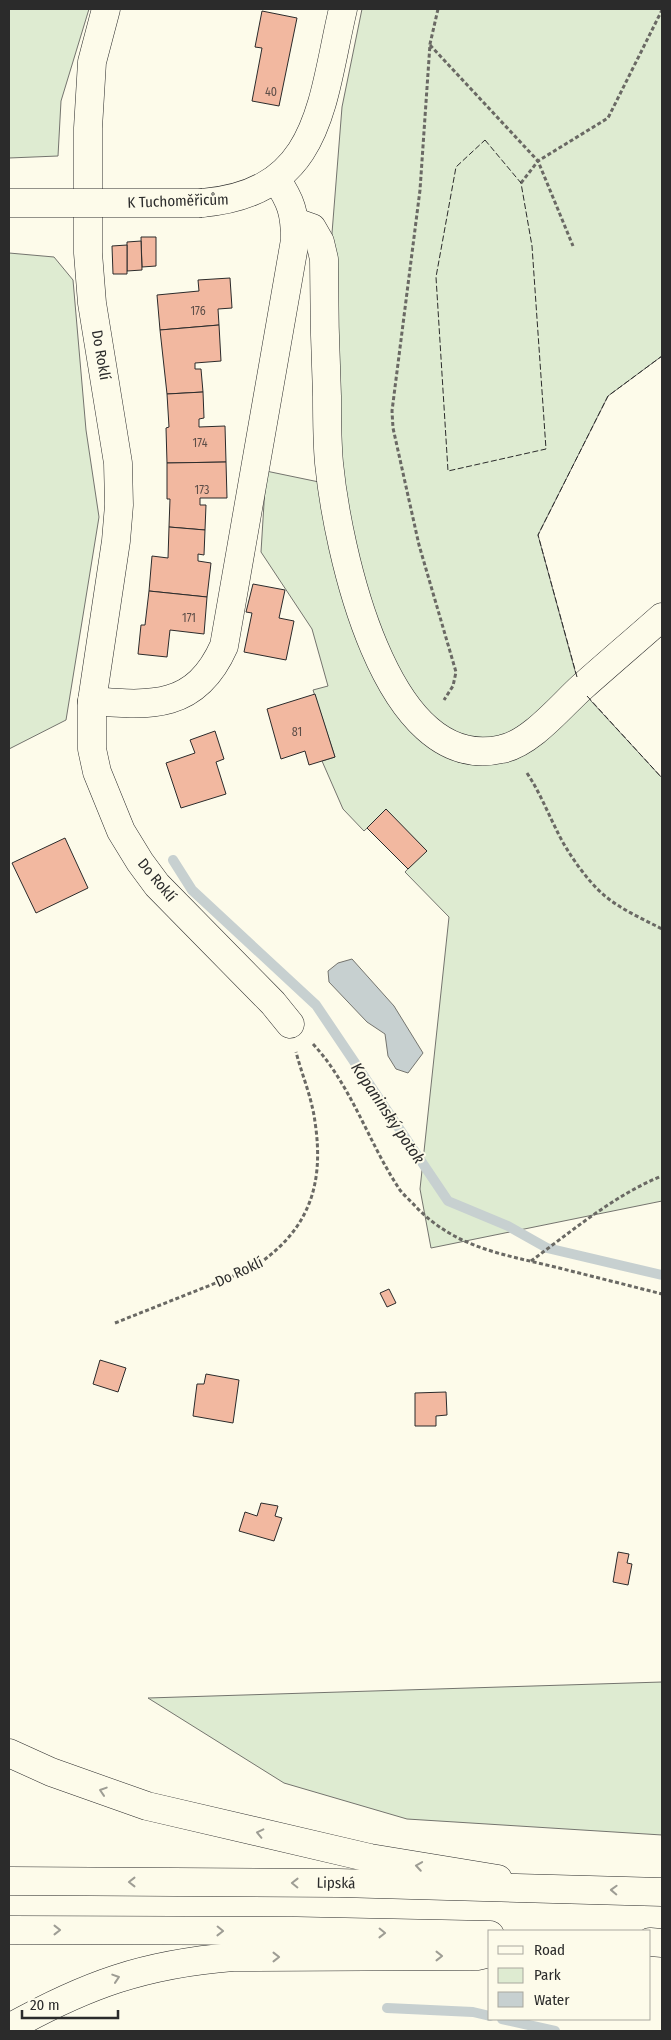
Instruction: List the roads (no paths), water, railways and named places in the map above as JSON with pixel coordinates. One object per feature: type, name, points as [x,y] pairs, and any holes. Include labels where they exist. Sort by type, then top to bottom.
[{"type":"main road","name":"Do Roklí","points":[[106,9],[92,62],[88,128],[88,253],[92,303],[118,463],[119,505],[116,541],[92,701],[92,750],[97,772],[121,832],[140,862],[157,885],[274,1003],[290,1024]]},
{"type":"main road","name":"K Tuchoměřicům","points":[[9,204],[202,203],[237,198],[267,185],[299,157],[315,126],[343,9]]},
{"type":"main road","points":[[92,701],[155,703],[177,697],[189,691],[211,671],[224,646],[295,240],[295,222],[288,196],[276,178]]},
{"type":"main road","points":[[295,222],[312,228],[320,242],[324,259],[329,462],[334,503],[350,572],[362,617],[376,652],[393,686],[411,712],[441,740],[456,747],[477,751],[503,749],[530,735],[662,617]]},
{"type":"main road","points":[[9,1753],[51,1772],[147,1806],[370,1858],[554,1888]]},
{"type":"main road","name":"Lipská","points":[[9,1881],[338,1883],[662,1892]]},
{"type":"main road","points":[[9,1930],[251,1931],[488,1935]]},
{"type":"main road","points":[[9,2028],[82,1990],[155,1967],[196,1960],[233,1957],[477,1956],[488,1953]]},
{"type":"water","points":[[352,959],[394,1006],[423,1053],[408,1073],[396,1069],[388,1056],[385,1034],[367,1022],[329,982],[328,971],[338,963]]},
{"type":"waterway","name":"Kopaninský potok","points":[[173,860],[192,890],[316,1005],[448,1201],[508,1226],[547,1248],[662,1275]]},
{"type":"waterway","points":[[387,2008],[473,2012],[488,2016]]},
{"type":"waterway","points":[[506,2020],[555,2031]]}]
